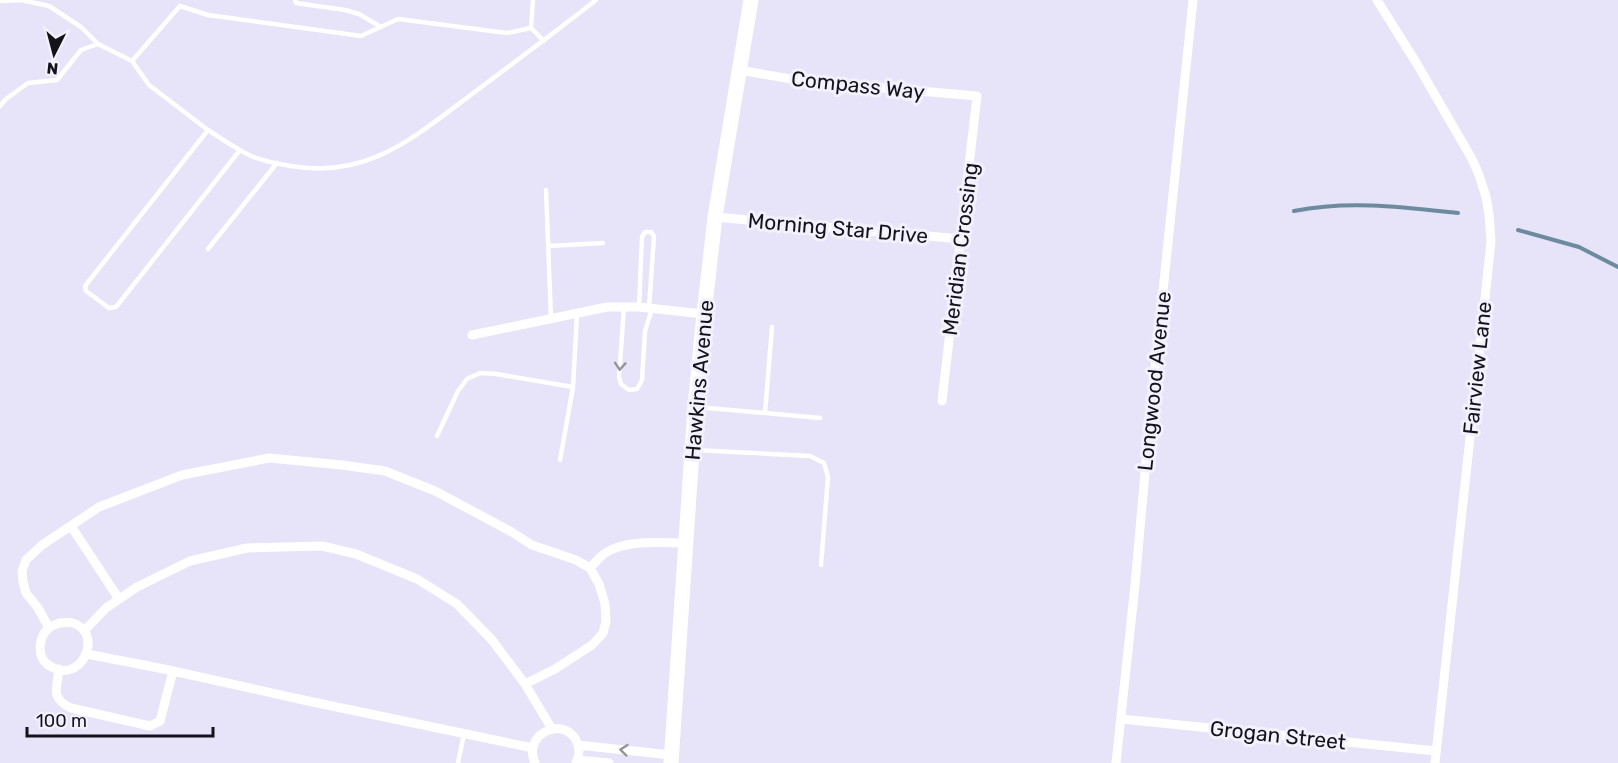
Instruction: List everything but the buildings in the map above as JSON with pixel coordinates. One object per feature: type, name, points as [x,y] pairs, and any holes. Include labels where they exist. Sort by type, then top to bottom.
[{"type":"main road","name":"Hawkins Avenue","points":[[671,759],[695,407],[704,314],[715,217],[752,0]]},
{"type":"street","name":"Longwood Avenue","points":[[1116,763],[1193,0]]},
{"type":"street","name":"Fairview Lane","points":[[1377,0],[1472,159],[1479,175],[1489,214],[1491,242],[1435,763]]},
{"type":"street","name":"Compass Way","points":[[739,70],[803,81],[977,96]]},
{"type":"street","name":"Meridian Crossing","points":[[942,401],[977,96]]},
{"type":"street","name":"Morning Star Drive","points":[[715,217],[961,238]]},
{"type":"street","points":[[472,335],[607,307],[639,307],[704,314]]},
{"type":"street","points":[[49,628],[26,593],[22,571],[26,560],[42,544],[99,507],[183,476],[269,458],[385,471],[435,491],[532,545],[576,560],[590,568],[599,584],[605,604],[606,622],[603,633],[592,645],[555,669],[525,684]]},
{"type":"street","points":[[71,526],[119,599]]},
{"type":"street","points":[[590,568],[606,552],[622,545],[650,542],[686,543]]},
{"type":"street","points":[[84,631],[106,608],[137,587],[190,561],[247,548],[322,546],[356,554],[417,579],[457,604],[492,640],[525,684],[552,729]]},
{"type":"street","points":[[59,623],[73,623],[84,631],[88,642],[87,654],[81,664],[72,670],[54,669],[43,661],[40,650],[41,640],[49,628],[59,623]]},
{"type":"street","points":[[87,654],[533,748]]},
{"type":"street","points":[[59,669],[56,695],[61,704],[150,726],[160,722],[173,671]]},
{"type":"street","name":"Grogan Street","points":[[1121,719],[1436,751]]},
{"type":"street","points":[[535,763],[533,748],[538,737],[544,731],[552,729],[568,731],[574,737],[579,752],[577,761],[609,763]]},
{"type":"street","points":[[578,745],[671,759]]},
{"type":"lane","points":[[0,1],[21,0],[49,6],[81,27],[98,44],[132,61],[149,85],[208,130],[240,150],[277,163],[306,169],[334,169],[382,155],[415,136],[596,0]]},
{"type":"lane","points":[[177,0],[180,6],[208,15],[361,36],[398,19],[507,33],[531,28]]},
{"type":"lane","points":[[295,0],[296,3],[359,14],[381,27]]},
{"type":"lane","points":[[333,0],[333,8]]},
{"type":"lane","points":[[533,0],[531,28],[544,41]]},
{"type":"lane","points":[[132,61],[180,6]]},
{"type":"lane","points":[[0,106],[28,83],[57,80],[81,50],[98,44]]},
{"type":"lane","points":[[208,130],[85,286],[86,291],[108,308],[116,307],[240,150]]},
{"type":"lane","points":[[208,249],[277,163]]},
{"type":"lane","points":[[546,190],[551,319]]},
{"type":"lane","points":[[624,307],[619,377],[621,384],[629,390],[637,389],[642,380],[645,331],[651,308],[654,236],[651,232],[645,232],[642,237],[639,307]]},
{"type":"lane","points":[[548,246],[603,243]]},
{"type":"lane","points":[[560,460],[573,387],[577,314]]},
{"type":"lane","points":[[765,413],[772,327]]},
{"type":"lane","points":[[437,436],[458,392],[467,379],[480,373],[573,387]]},
{"type":"lane","points":[[695,407],[820,418]]},
{"type":"lane","points":[[692,450],[810,456],[824,463],[828,477],[821,565]]},
{"type":"lane","points":[[458,763],[464,734]]},
{"type":"waterway","points":[[1294,211],[1356,205],[1458,213]]},
{"type":"waterway","points":[[1518,230],[1579,247],[1618,267]]}]
